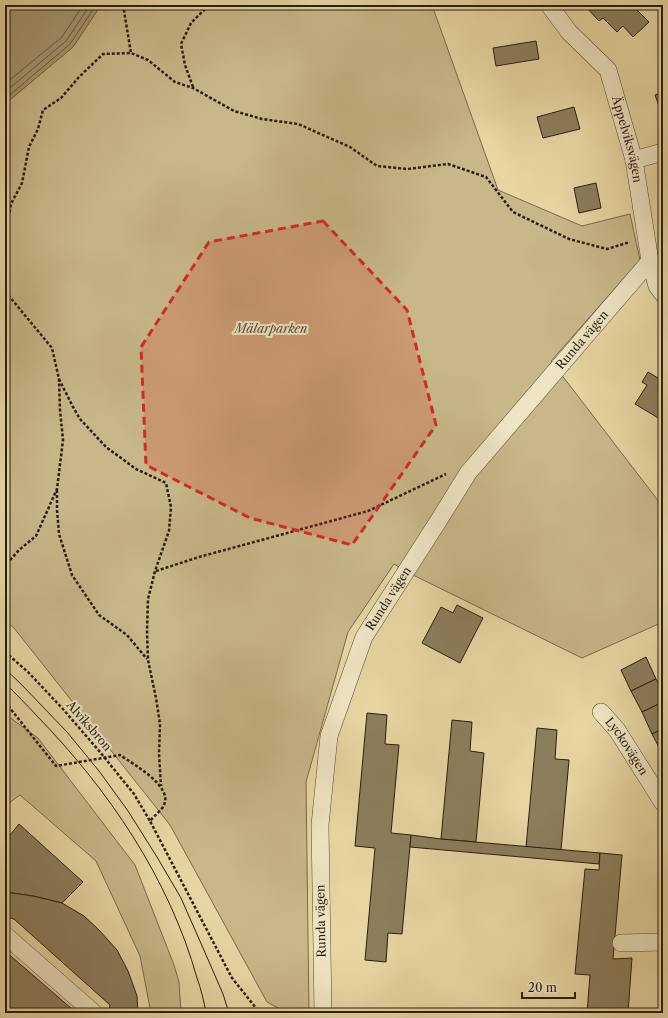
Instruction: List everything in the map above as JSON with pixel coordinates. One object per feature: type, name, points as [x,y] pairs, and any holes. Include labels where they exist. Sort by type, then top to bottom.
[{"type":"street","name":"Äppelviksvägen","points":[[549,5],[569,32],[608,70],[634,160],[650,261],[658,286],[663,294]]},
{"type":"street","points":[[634,160],[663,152]]},
{"type":"street","name":"Runda vägen","points":[[323,1013],[320,825],[329,736],[364,637],[435,527],[468,472],[650,261]]},
{"type":"street","name":"Lyckovägen","points":[[601,712],[617,730],[663,803]]},
{"type":"street","points":[[5,935],[94,1013]]},
{"type":"street","points":[[621,943],[663,942]]},
{"type":"path","points":[[126,5],[124,11],[131,53]]},
{"type":"path","points":[[193,88],[185,65],[182,44],[191,23],[209,5]]},
{"type":"path","points":[[5,237],[11,204],[22,182],[29,147],[38,129],[43,110],[61,98],[104,54],[131,53],[148,60],[175,82],[193,88],[234,111],[262,119],[298,124],[350,147],[377,166],[407,169],[448,164],[486,178],[513,212],[569,239],[608,249],[646,238]]},
{"type":"path","points":[[5,245],[9,296],[52,348],[59,379],[63,440],[57,489],[57,510],[59,534],[72,575],[99,615],[127,635],[148,660]]},
{"type":"path","points":[[59,379],[80,419],[106,447],[136,469],[166,483],[171,507],[169,531],[155,571],[148,599],[148,660],[160,724],[159,754],[161,786],[166,798],[164,806],[150,820]]},
{"type":"path","points":[[155,571],[199,557],[368,511],[452,471]]},
{"type":"path","points":[[5,566],[19,550],[36,536],[57,489]]},
{"type":"path","name":"Alviksbron","points":[[5,652],[33,677],[62,708],[96,746],[134,794],[150,820],[232,978],[260,1013]]},
{"type":"path","points":[[5,702],[56,766],[120,755],[148,774],[161,786]]},
{"type":"highlighted area","points":[[323,221],[407,310],[436,425],[352,545],[250,518],[146,465],[141,347],[209,242]]},
{"type":"green space","name":"Mälarparken","points":[[101,5],[432,5],[498,190],[582,226],[630,214],[640,260],[551,361],[663,507],[663,622],[582,658],[413,575],[394,564],[348,632],[306,782],[309,1013],[287,1013],[267,1002],[170,825],[14,628],[5,621],[5,104],[73,47]]},
{"type":"green space","points":[[5,714],[38,738],[135,865],[174,965],[179,982],[181,1013],[151,1013],[140,956],[96,861],[20,795],[5,806]]},
{"type":"water","points":[[5,5],[101,5],[73,47],[5,104]]},
{"type":"building","points":[[584,5],[607,5],[610,8],[613,5],[632,5],[649,22],[633,37],[623,26],[617,32],[603,18],[599,21]]},
{"type":"building","points":[[536,41],[539,59],[496,66],[493,48]]},
{"type":"building","points":[[663,92],[663,117],[655,95]]},
{"type":"building","points":[[574,107],[580,129],[543,138],[537,117]]},
{"type":"building","points":[[596,183],[601,208],[579,213],[574,188]]},
{"type":"building","points":[[648,372],[663,381],[663,415],[660,419],[635,404],[647,385],[642,382]]},
{"type":"building","points":[[457,605],[483,618],[460,663],[422,643],[441,607],[453,613]]},
{"type":"building","points":[[646,657],[656,679],[631,691],[621,670]]},
{"type":"building","points":[[656,679],[663,692],[663,702],[642,712],[631,691]]},
{"type":"building","points":[[663,702],[663,729],[652,734],[642,712]]},
{"type":"building","points":[[367,713],[387,715],[385,744],[399,745],[391,833],[411,835],[402,934],[388,933],[386,962],[365,960],[375,848],[355,846]]},
{"type":"building","points":[[452,720],[472,722],[470,751],[484,753],[476,842],[441,839]]},
{"type":"building","points":[[537,728],[557,730],[555,759],[569,760],[561,850],[526,847]]},
{"type":"building","points":[[663,729],[663,755],[652,734]]},
{"type":"building","points":[[19,824],[83,882],[62,903],[33,896],[5,892],[5,832],[10,835]]},
{"type":"building","points":[[411,835],[600,853],[599,864],[410,847]]},
{"type":"building","points":[[600,853],[622,855],[613,959],[632,958],[628,1013],[587,1013],[590,975],[575,974],[585,869],[599,870]]},
{"type":"building","points":[[5,892],[33,896],[62,903],[84,916],[117,950],[128,971],[137,996],[138,1013],[111,1013],[109,1011],[110,1005],[14,919],[6,917]]},
{"type":"building","points":[[5,951],[72,1009],[78,1009],[81,1013],[5,1013]]},
{"type":"tram line","points":[[5,669],[67,732],[99,771],[128,811],[181,898],[223,994],[229,1013]]},
{"type":"tram line","points":[[5,683],[63,744],[88,774],[133,837],[153,870],[185,941],[201,991],[206,1013]]}]
